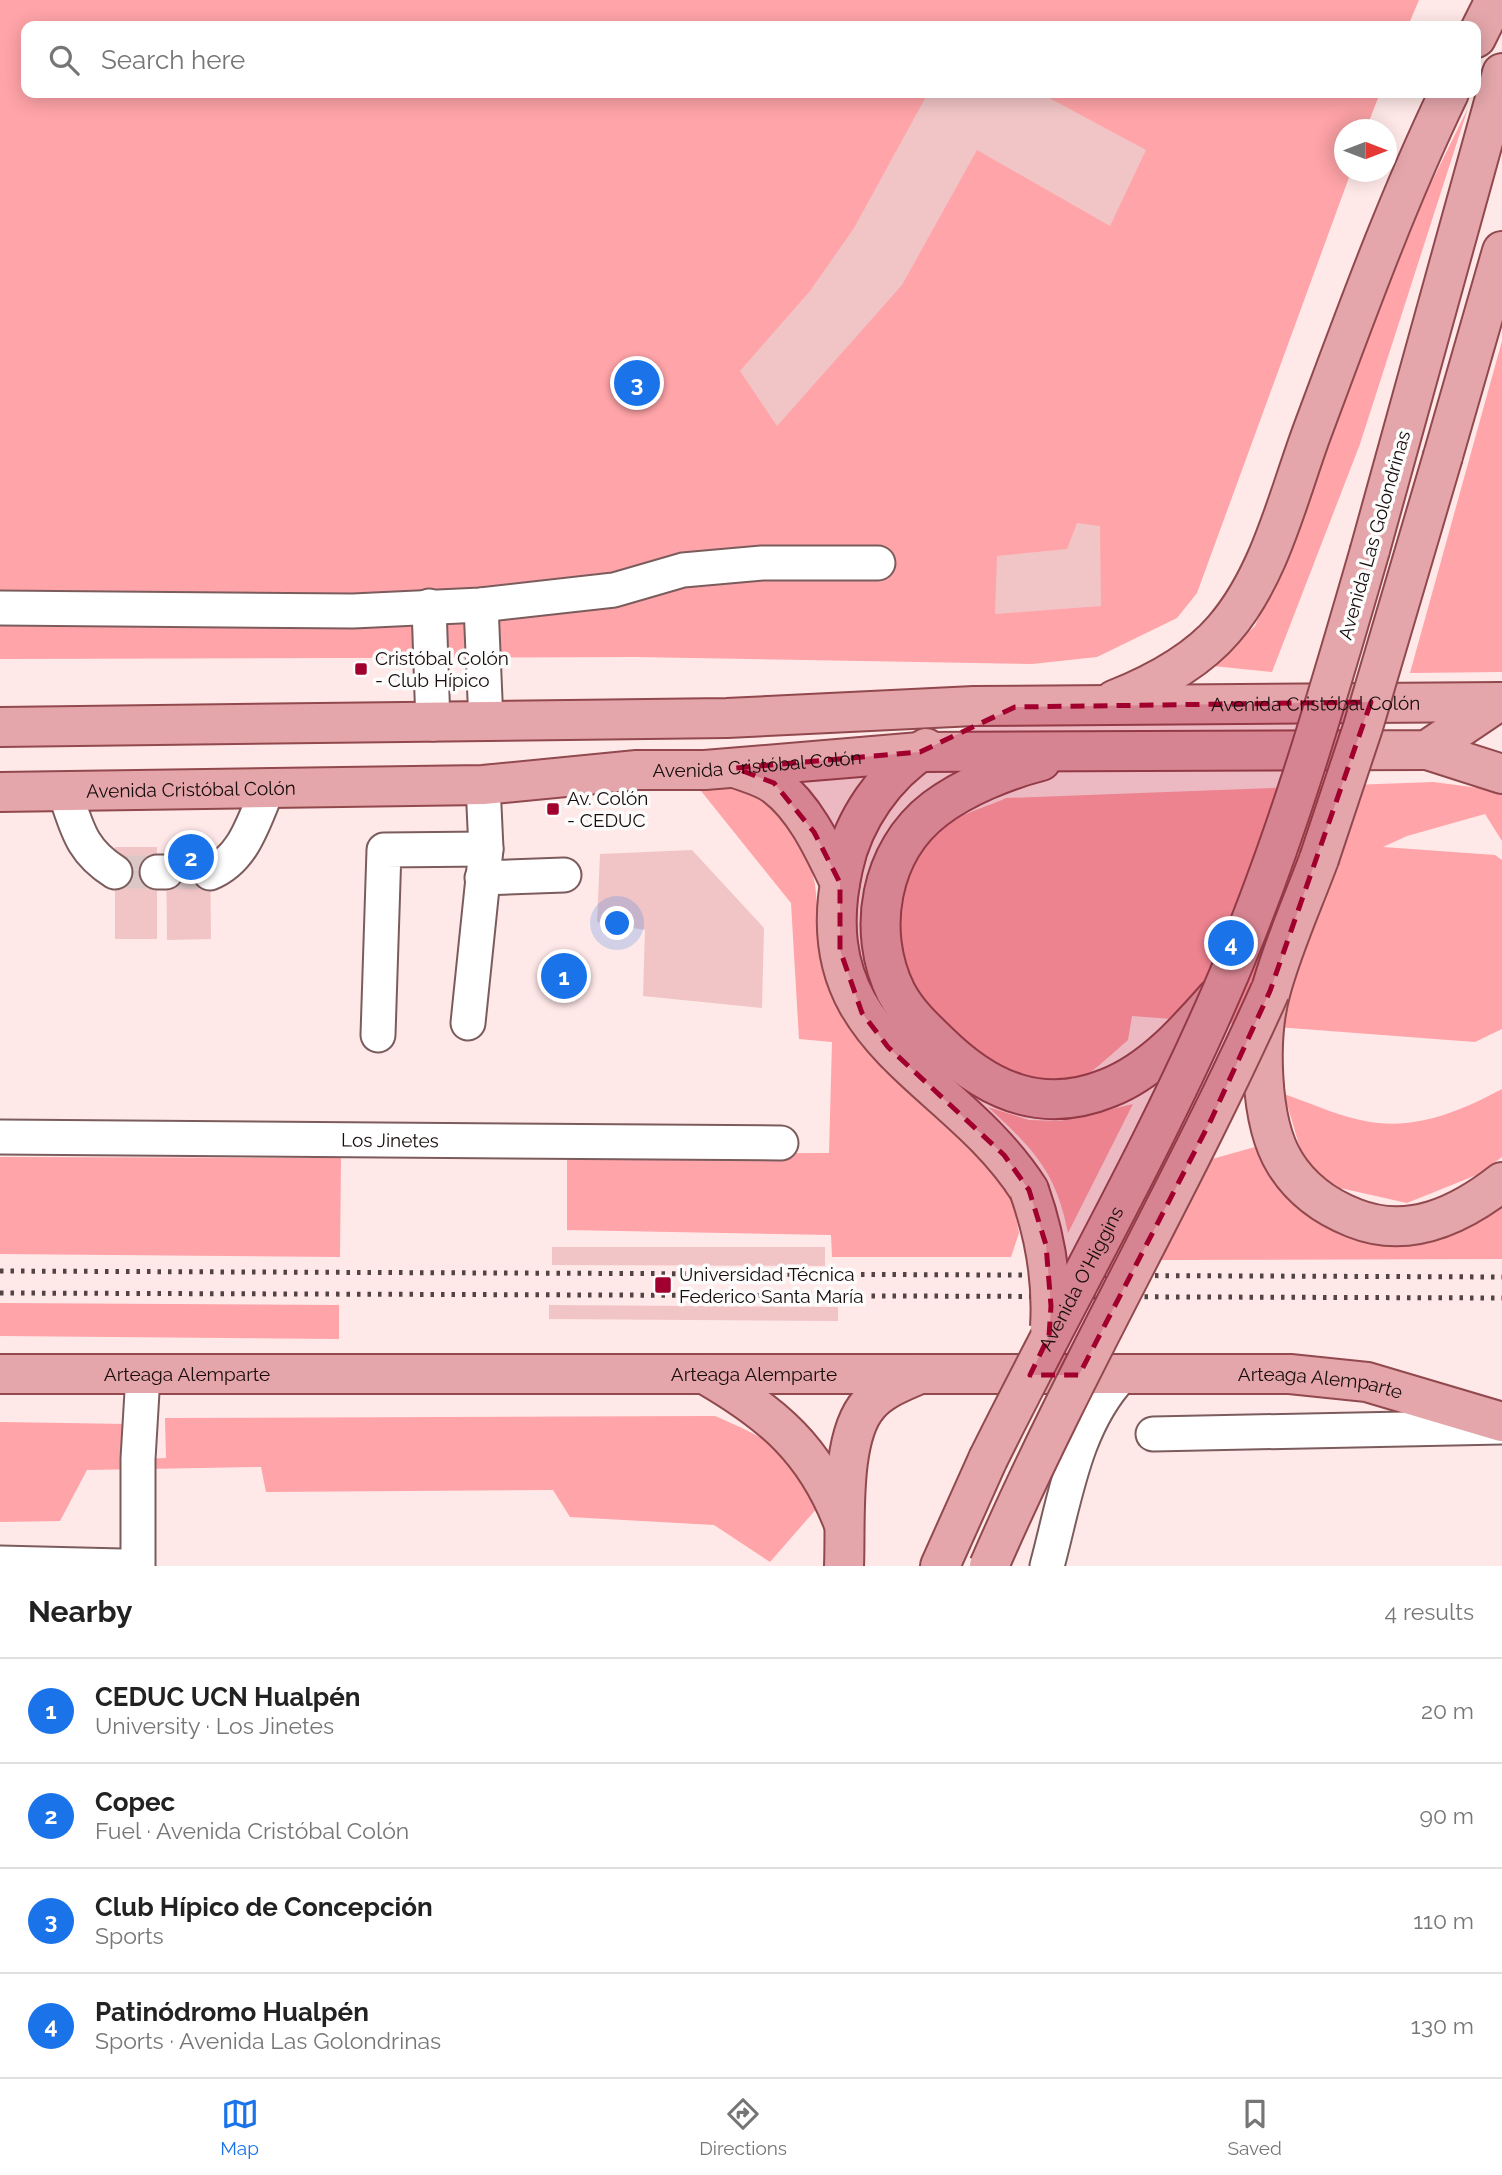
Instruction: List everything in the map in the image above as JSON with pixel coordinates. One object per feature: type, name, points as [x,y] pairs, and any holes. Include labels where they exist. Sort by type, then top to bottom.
[{"type":"main road","points":[[1481,28],[1495,0]]},
{"type":"main road","name":"Avenida Las Golondrinas","points":[[1223,990],[1258,901],[1317,730],[1398,456],[1502,73]]},
{"type":"main road","points":[[1100,706],[1133,693],[1194,657],[1218,636],[1243,604],[1267,553],[1381,245],[1447,98]]},
{"type":"main road","points":[[989,1566],[1048,1433],[1211,1120],[1270,991],[1363,727],[1502,251]]},
{"type":"main road","name":"Avenida Cristóbal Colón","points":[[0,727],[433,724],[727,718],[974,706],[1500,702]]},
{"type":"main road","name":"Avenida Cristóbal Colón","points":[[0,792],[269,786],[483,785],[637,770],[735,768],[920,752],[1427,750],[1500,702]]},
{"type":"main road","points":[[1015,707],[957,730],[920,752],[885,784],[869,806],[845,856],[839,883],[839,950],[844,972],[862,1013],[888,1047],[1004,1155],[1029,1190],[1046,1245],[1050,1275],[1049,1336]]},
{"type":"main road","points":[[1427,750],[1502,774]]},
{"type":"main road","points":[[1077,752],[994,778],[935,810],[904,843],[893,863],[882,899],[880,928],[883,956],[897,993],[920,1025],[961,1065],[989,1084],[1014,1094],[1040,1098],[1086,1095],[1129,1078],[1149,1064],[1195,1021],[1223,990]]},
{"type":"main road","points":[[735,768],[774,783],[787,795],[814,832],[839,883]]},
{"type":"main road","name":"Avenida O'Higgins","points":[[940,1566],[988,1460],[1049,1336],[1166,1112],[1223,990]]},
{"type":"main road","points":[[1270,991],[1265,1024],[1264,1085],[1268,1112],[1283,1161],[1307,1189],[1336,1211],[1383,1225],[1404,1226],[1446,1218],[1465,1209],[1502,1182]]},
{"type":"main road","name":"Arteaga Alemparte","points":[[0,1374],[1329,1377],[1402,1390],[1502,1422]]},
{"type":"main road","points":[[844,1566],[844,1525],[853,1443],[859,1420],[875,1398],[917,1375]]},
{"type":"main road","points":[[708,1376],[739,1394],[787,1431],[826,1483],[844,1525]]},
{"type":"street","points":[[0,608],[353,611],[481,605],[614,590],[683,570],[762,563],[878,563]]},
{"type":"street","points":[[481,605],[486,723]]},
{"type":"street","points":[[429,606],[433,724]]},
{"type":"street","points":[[468,1023],[484,864],[483,785]]},
{"type":"street","points":[[210,873],[225,867],[239,852],[269,786]]},
{"type":"street","points":[[64,790],[80,836],[95,859],[115,872]]},
{"type":"street","points":[[378,1035],[384,850],[564,875]]},
{"type":"street","name":"Los Jinetes","points":[[0,1137],[781,1143]]},
{"type":"street","points":[[138,1566],[138,1460],[143,1375]]},
{"type":"street","points":[[1047,1566],[1086,1427],[1105,1393],[1122,1375]]},
{"type":"street","name":"Arteaga Alemparte","points":[[1153,1434],[1502,1427]]},
{"type":"street","points":[[0,1563],[122,1566]]},
{"type":"highlighted area","points":[[1371,702],[1270,991],[1211,1120],[1079,1375],[1030,1375],[1049,1336],[1051,1306],[1046,1245],[1029,1190],[1004,1155],[888,1047],[862,1013],[840,950],[840,883],[814,832],[774,783],[735,768],[920,752],[1015,707]]},
{"type":"shaded area","points":[[0,0],[1419,0],[1410,21],[21,21],[21,98],[1378,98],[1370,119],[1334,119],[1334,182],[1347,182],[1197,593],[1177,618],[1097,657],[1032,664],[635,657],[0,659]]},
{"type":"shaded area","points":[[1468,108],[1360,444],[1272,672],[1213,666],[1255,626],[1289,551],[1408,230]]},
{"type":"shaded area","points":[[1502,341],[1502,672],[1410,673]]},
{"type":"shaded area","points":[[689,776],[726,779],[767,803],[806,848],[815,884],[823,962],[883,1070],[977,1147],[1004,1183],[1014,1205],[1019,1233],[1011,1257],[832,1257],[831,1235],[567,1230],[567,1154],[829,1153],[832,1042],[799,1039],[791,903]]},
{"type":"shaded area","points":[[1433,782],[1487,789],[1502,795],[1502,841],[1485,814],[1407,836],[1383,847],[1495,855],[1502,860],[1502,1029],[1475,1042],[1132,1016],[1128,1040],[1099,1065],[1075,1082],[1047,1084],[1003,1070],[964,1042],[932,1008],[910,977],[901,958],[898,919],[901,901],[905,884],[921,853],[931,839],[950,822],[1006,798]]},
{"type":"shaded area","points":[[1502,1089],[1502,1157],[1479,1174],[1407,1203],[1340,1188],[1305,1165],[1284,1094],[1354,1119],[1394,1124],[1442,1115]]},
{"type":"shaded area","points":[[1133,1104],[1068,1233],[1057,1193],[1040,1162],[988,1107],[1029,1120],[1061,1121]]},
{"type":"shaded area","points":[[1255,1147],[1300,1203],[1406,1239],[1456,1233],[1502,1196],[1502,1259],[1157,1260],[1212,1159]]},
{"type":"shaded area","points":[[0,1157],[341,1158],[340,1257],[0,1254]]},
{"type":"shaded area","points":[[0,1303],[339,1305],[339,1339],[0,1336]]},
{"type":"shaded area","points":[[715,1416],[752,1433],[778,1450],[798,1472],[818,1507],[770,1562],[714,1525],[570,1517],[553,1490],[266,1492],[261,1467],[87,1470],[60,1521],[0,1522],[0,1422],[127,1424],[138,1459],[166,1458],[165,1418]]},
{"type":"building","points":[[925,98],[1049,98],[1146,150],[1110,226],[977,150],[902,285],[777,426],[740,371],[810,291],[854,228]]},
{"type":"building","points":[[1077,523],[1100,526],[1101,606],[995,614],[997,556],[1067,549]]},
{"type":"building","points":[[115,847],[157,847],[157,939],[115,939]]},
{"type":"building","points":[[166,847],[210,847],[211,939],[167,940]]},
{"type":"building","points":[[692,850],[764,928],[762,1008],[643,996],[645,930],[597,922],[600,854]]},
{"type":"building","points":[[552,1247],[825,1247],[825,1266],[552,1265]]},
{"type":"building","points":[[549,1305],[838,1307],[838,1321],[549,1319]]},
{"type":"tunnel","points":[[115,872],[157,872]]},
{"type":"tunnel","points":[[166,872],[210,873]]},
{"type":"railway","points":[[0,1271],[1502,1277]]},
{"type":"railway","points":[[0,1293],[1502,1298]]},
{"type":"place","name":"Club Hípico de Concepción","points":[[637,383]]},
{"type":"place","name":"Cristóbal Colón - Club Hípico","points":[[361,669]]},
{"type":"place","name":"Av. Colón - CEDUC","points":[[553,809]]},
{"type":"place","name":"Copec","points":[[191,857]]},
{"type":"place","name":"Patinódromo Hualpén","points":[[1231,943]]},
{"type":"place","name":"CEDUC UCN Hualpén","points":[[564,976]]},
{"type":"place","name":"Universidad Técnica Federico Santa María","points":[[663,1285]]}]
